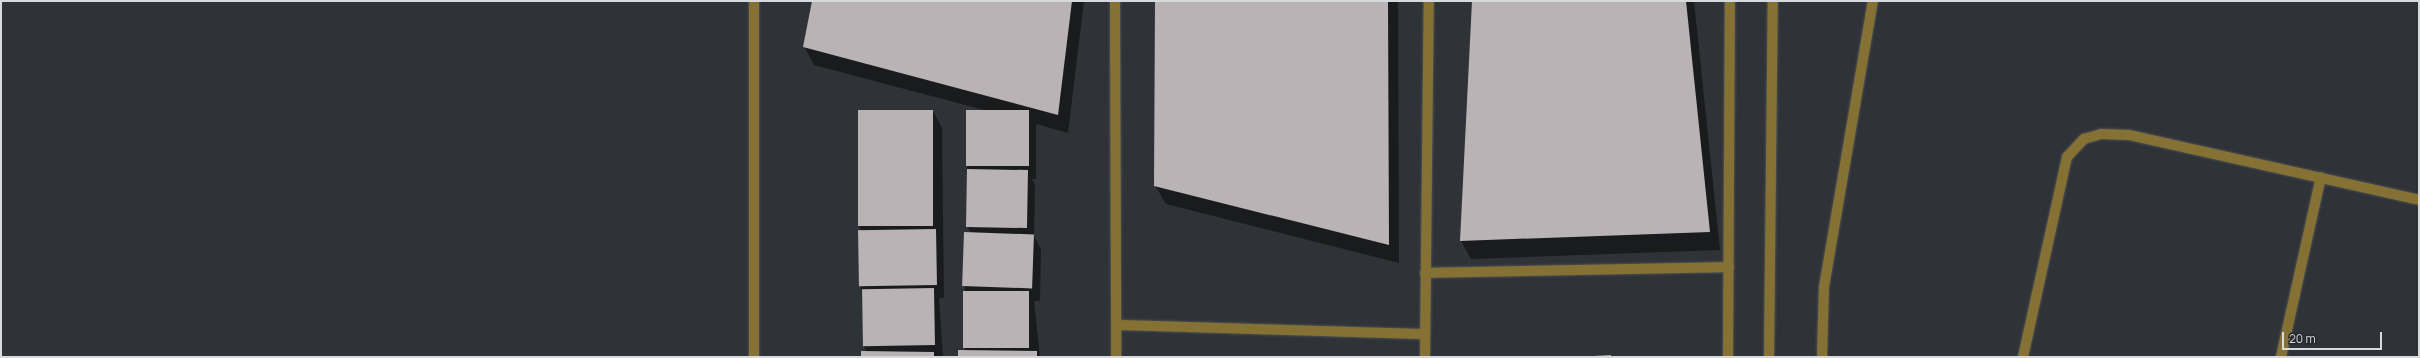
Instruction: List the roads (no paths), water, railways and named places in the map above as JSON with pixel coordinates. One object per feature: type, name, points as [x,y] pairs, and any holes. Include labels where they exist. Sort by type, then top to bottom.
[{"type":"street","points":[[754,1],[754,357]]},
{"type":"street","points":[[1115,1],[1116,357]]},
{"type":"street","points":[[1425,357],[1424,334],[1429,1]]},
{"type":"street","points":[[1728,357],[1730,1]]},
{"type":"street","points":[[1769,357],[1774,1]]},
{"type":"street","points":[[1822,357],[1824,287],[1873,1]]},
{"type":"street","points":[[2023,357],[2066,157],[2084,140],[2101,134],[2129,135],[2419,200]]},
{"type":"street","points":[[2281,357],[2321,177]]},
{"type":"street","points":[[1425,273],[1729,267]]},
{"type":"street","points":[[1117,325],[1424,334]]}]
